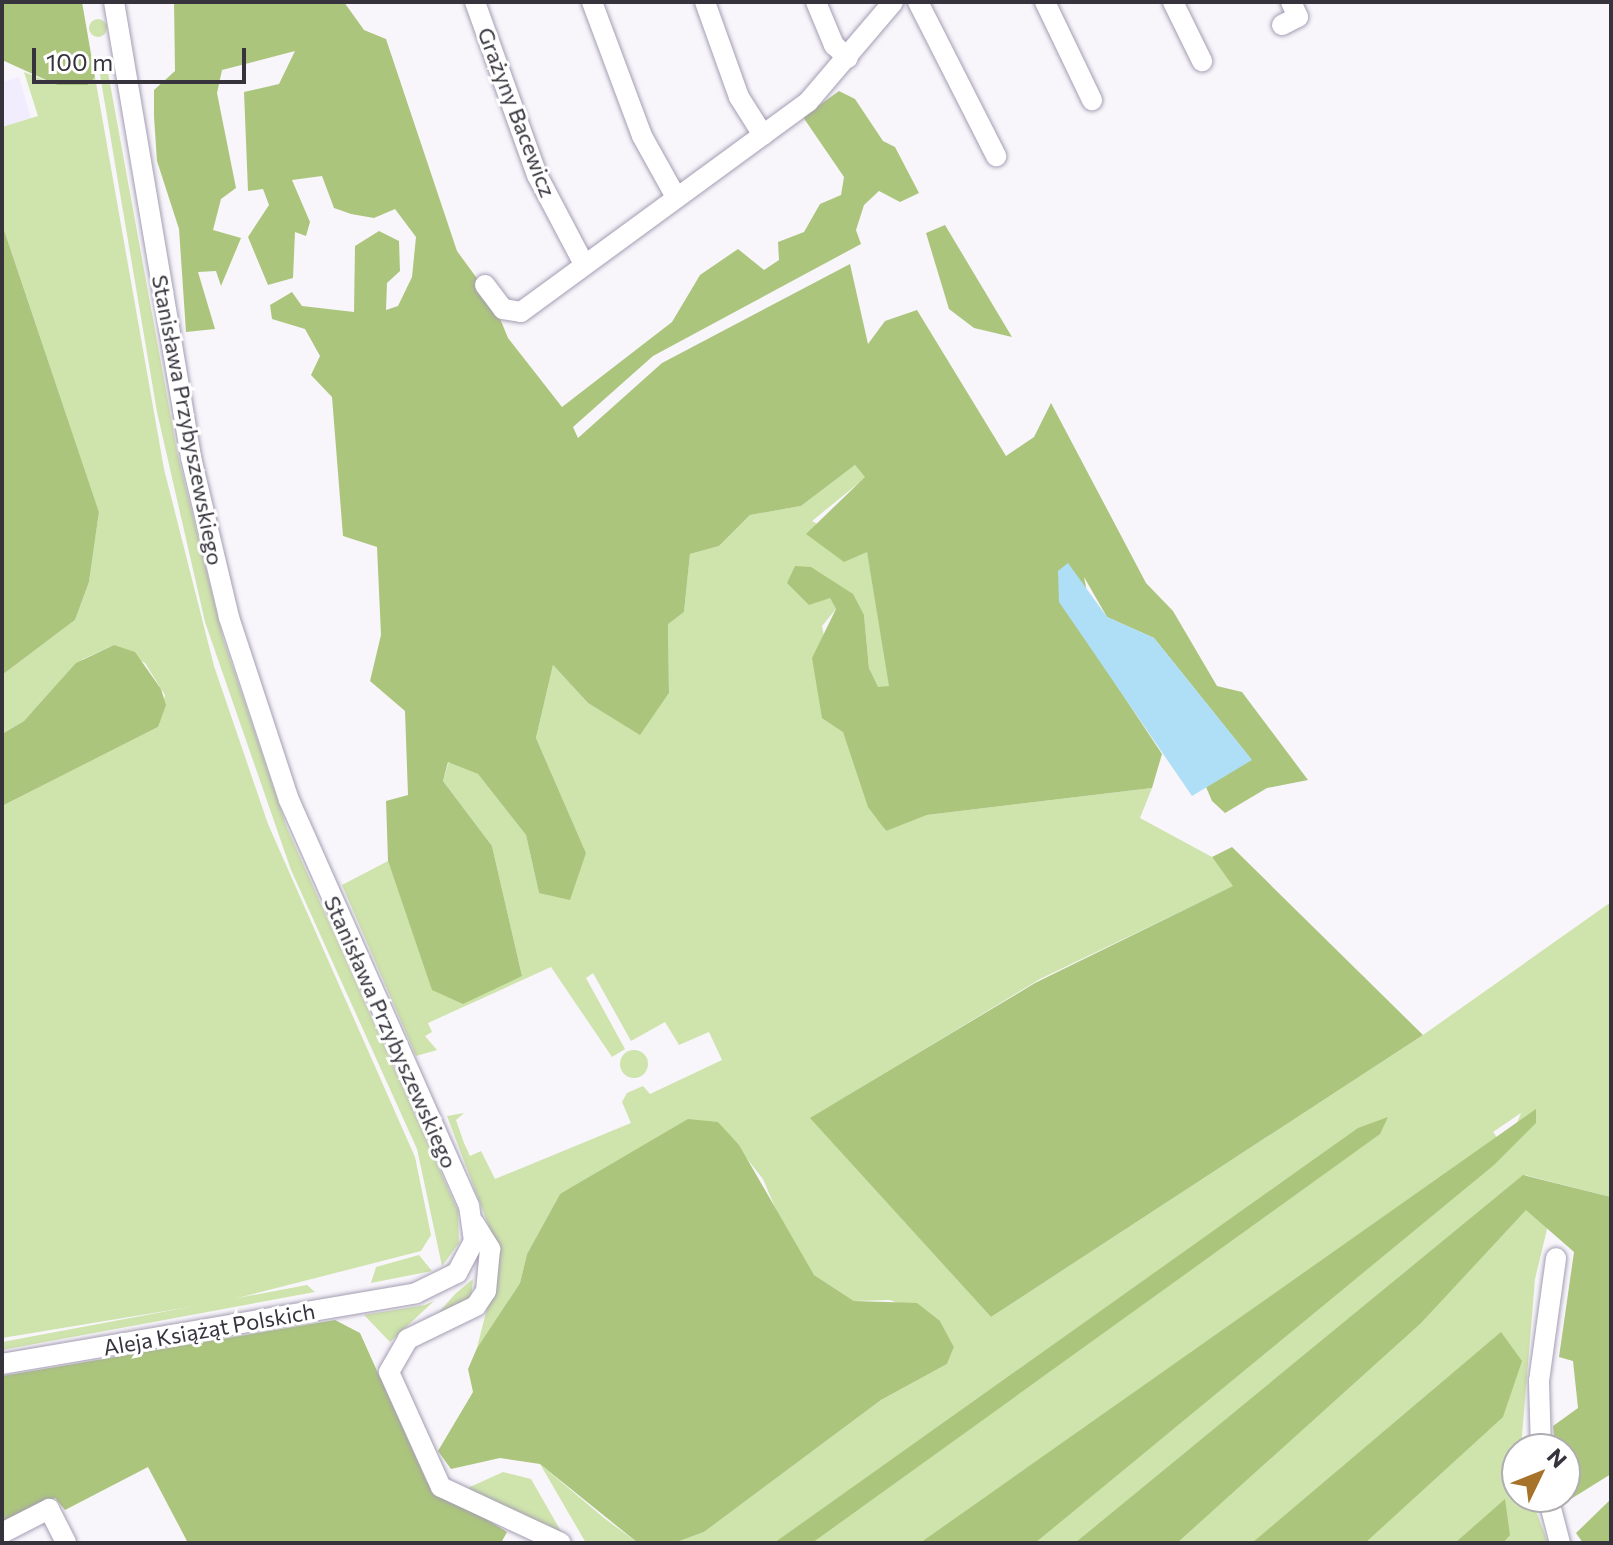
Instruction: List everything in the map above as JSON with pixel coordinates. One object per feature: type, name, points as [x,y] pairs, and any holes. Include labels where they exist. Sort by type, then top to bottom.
[{"type":"street","name":"Stanisława Przybyszewskiego","points":[[114,2],[191,457],[238,647],[308,848],[474,1223],[490,1249],[486,1291],[465,1312],[408,1339],[389,1372],[441,1487],[561,1543]]},
{"type":"street","name":"Grażyny Bacewicz","points":[[475,2],[537,175],[584,264]]},
{"type":"street","points":[[592,2],[642,136],[676,197]]},
{"type":"street","points":[[705,2],[739,97],[763,135]]},
{"type":"street","points":[[816,2],[834,45],[848,58]]},
{"type":"street","points":[[485,285],[515,314],[820,92],[893,2]]},
{"type":"street","points":[[918,2],[996,156]]},
{"type":"street","points":[[1045,2],[1092,100]]},
{"type":"street","points":[[1173,2],[1202,61]]},
{"type":"street","points":[[1282,25],[1298,17],[1291,2]]},
{"type":"street","name":"Aleja Książąt Polskich","points":[[2,1364],[416,1293],[462,1267],[474,1223]]},
{"type":"street","points":[[1541,1433],[1539,1381],[1556,1258]]},
{"type":"street","points":[[2,1533],[49,1509],[66,1543]]},
{"type":"street","points":[[1552,1513],[1560,1543]]},
{"type":"shaded area","points":[[19,77],[31,118],[2,127],[2,82]]},
{"type":"green space","points":[[2,2],[82,2],[95,77],[88,85],[57,85],[2,60]]},
{"type":"green space","points":[[174,2],[344,2],[364,30],[386,39],[457,251],[492,299],[508,338],[562,407],[672,322],[700,275],[738,249],[764,270],[779,260],[778,242],[804,232],[820,204],[841,195],[844,177],[803,117],[839,91],[855,99],[883,141],[895,147],[919,193],[900,202],[879,191],[864,205],[856,230],[861,244],[653,356],[573,427],[578,438],[662,363],[850,264],[868,344],[885,321],[917,310],[1006,456],[1034,437],[1051,403],[1146,583],[1173,611],[1217,686],[1242,692],[1308,780],[1267,788],[1225,813],[1212,801],[1206,787],[1251,759],[1154,638],[1107,617],[1084,577],[1101,662],[1162,754],[1152,788],[927,815],[886,831],[868,807],[843,732],[822,718],[812,658],[836,609],[830,598],[809,605],[787,583],[795,566],[811,567],[853,594],[864,615],[869,668],[878,687],[889,686],[867,552],[844,562],[806,534],[865,477],[855,465],[801,506],[750,515],[719,546],[690,554],[684,612],[668,624],[669,693],[640,735],[588,703],[553,665],[536,738],[586,853],[570,900],[539,893],[526,835],[478,774],[448,762],[443,781],[492,846],[522,976],[463,1004],[432,990],[388,861],[386,801],[408,795],[405,711],[370,681],[381,635],[377,547],[343,536],[332,397],[311,375],[320,356],[305,329],[272,319],[270,305],[292,292],[302,306],[354,312],[355,246],[379,231],[399,241],[400,271],[387,283],[386,310],[398,306],[412,277],[416,237],[395,209],[374,218],[351,214],[334,208],[322,176],[292,180],[310,222],[306,236],[295,232],[293,278],[268,285],[248,237],[269,205],[263,189],[248,191],[244,92],[279,84],[295,51],[222,70],[217,93],[236,188],[221,199],[213,230],[241,238],[221,286],[216,271],[198,272],[215,329],[186,332],[179,229],[157,161],[154,117],[154,90],[175,71]]},
{"type":"green space","points":[[94,19],[102,19],[107,28],[105,35],[94,37],[89,32],[89,24]]},
{"type":"green space","points":[[107,67],[178,456],[223,638],[287,828],[458,1211],[459,1243],[442,1266],[417,1149],[291,870],[205,622],[157,412],[99,69]]},
{"type":"green space","points":[[24,72],[57,85],[88,85],[95,77],[164,469],[214,666],[268,824],[415,1157],[431,1235],[421,1251],[226,1301],[2,1338],[2,806],[158,727],[165,695],[145,663],[114,645],[83,659],[24,721],[2,734],[2,675],[75,620],[89,582],[99,512],[2,224],[2,127],[38,116]]},
{"type":"green space","points":[[2,224],[99,512],[89,582],[75,620],[2,675]]},
{"type":"green space","points":[[945,225],[1012,337],[974,328],[949,309],[926,233]]},
{"type":"green space","points":[[855,465],[866,477],[812,521],[867,551],[890,686],[878,688],[869,668],[864,615],[830,598],[836,609],[822,626],[843,732],[885,831],[927,815],[1152,788],[1140,818],[1212,857],[1234,886],[1040,979],[811,1118],[991,1317],[1423,1035],[1611,902],[1611,1197],[1525,1175],[1551,1213],[1535,1279],[1522,1433],[1501,1433],[1501,1513],[1537,1513],[1548,1543],[674,1543],[704,1532],[881,1400],[947,1364],[954,1347],[940,1321],[890,1300],[854,1301],[814,1275],[793,1250],[763,1179],[718,1122],[560,1194],[527,1254],[520,1283],[477,1348],[500,1256],[447,1116],[464,1113],[456,1120],[470,1156],[481,1151],[495,1179],[631,1123],[622,1102],[627,1093],[643,1086],[650,1094],[722,1060],[709,1032],[679,1045],[665,1022],[631,1041],[593,973],[586,978],[625,1049],[612,1057],[551,967],[428,1023],[432,1032],[425,1036],[437,1050],[416,1056],[342,885],[388,861],[433,990],[522,976],[492,846],[443,781],[449,761],[478,774],[526,835],[539,893],[586,853],[536,738],[553,665],[588,703],[640,734],[669,693],[668,623],[684,612],[690,554],[719,546],[750,515],[801,506]],"holes":[[[1521,1113],[1506,1150],[1493,1132]]]},
{"type":"green space","points":[[114,645],[135,652],[161,689],[166,705],[158,727],[2,806],[2,734],[24,721],[76,663]]},
{"type":"green space","points":[[1232,847],[1423,1035],[991,1317],[810,1118],[1035,983],[1233,886],[1212,857]]},
{"type":"green space","points":[[634,1050],[644,1054],[648,1064],[644,1074],[634,1078],[624,1074],[620,1064],[624,1054]]},
{"type":"green space","points":[[1536,1109],[1536,1123],[1494,1165],[1035,1543],[920,1543]]},
{"type":"green space","points":[[1388,1117],[1380,1134],[812,1543],[774,1543],[1358,1128]]},
{"type":"green space","points":[[688,1119],[718,1122],[739,1145],[814,1275],[854,1301],[917,1303],[940,1321],[954,1347],[947,1364],[881,1400],[704,1532],[674,1543],[638,1543],[540,1464],[500,1458],[451,1469],[438,1451],[473,1392],[468,1369],[477,1348],[520,1283],[527,1254],[560,1194]]},
{"type":"green space","points":[[1523,1175],[1611,1197],[1611,1474],[1581,1493],[1581,1433],[1554,1433],[1553,1426],[1578,1408],[1573,1361],[1559,1357],[1574,1252],[1526,1210],[1421,1323],[1177,1543],[1075,1543]]},
{"type":"green space","points":[[419,1255],[432,1271],[371,1283],[376,1267]]},
{"type":"green space","points":[[473,1279],[471,1299],[434,1318],[455,1294]]},
{"type":"green space","points":[[307,1285],[315,1292],[2,1350],[2,1342]]},
{"type":"green space","points":[[434,1301],[390,1342],[364,1315],[425,1305]]},
{"type":"green space","points":[[335,1320],[360,1333],[427,1482],[507,1532],[501,1543],[188,1543],[148,1467],[65,1510],[55,1498],[2,1525],[2,1376]]},
{"type":"green space","points":[[1501,1332],[1522,1361],[1503,1417],[1365,1543],[1252,1543]]},
{"type":"green space","points":[[540,1464],[604,1518],[638,1543],[586,1543]]},
{"type":"green space","points":[[503,1472],[531,1479],[562,1533],[459,1492]]},
{"type":"green space","points":[[1611,1499],[1611,1543],[1583,1543],[1576,1533]]},
{"type":"green space","points":[[1501,1503],[1501,1513],[1507,1513],[1510,1535],[1503,1543],[1455,1543]]},
{"type":"water","points":[[1068,563],[1107,617],[1154,638],[1252,760],[1192,796],[1059,602],[1058,571]]}]
